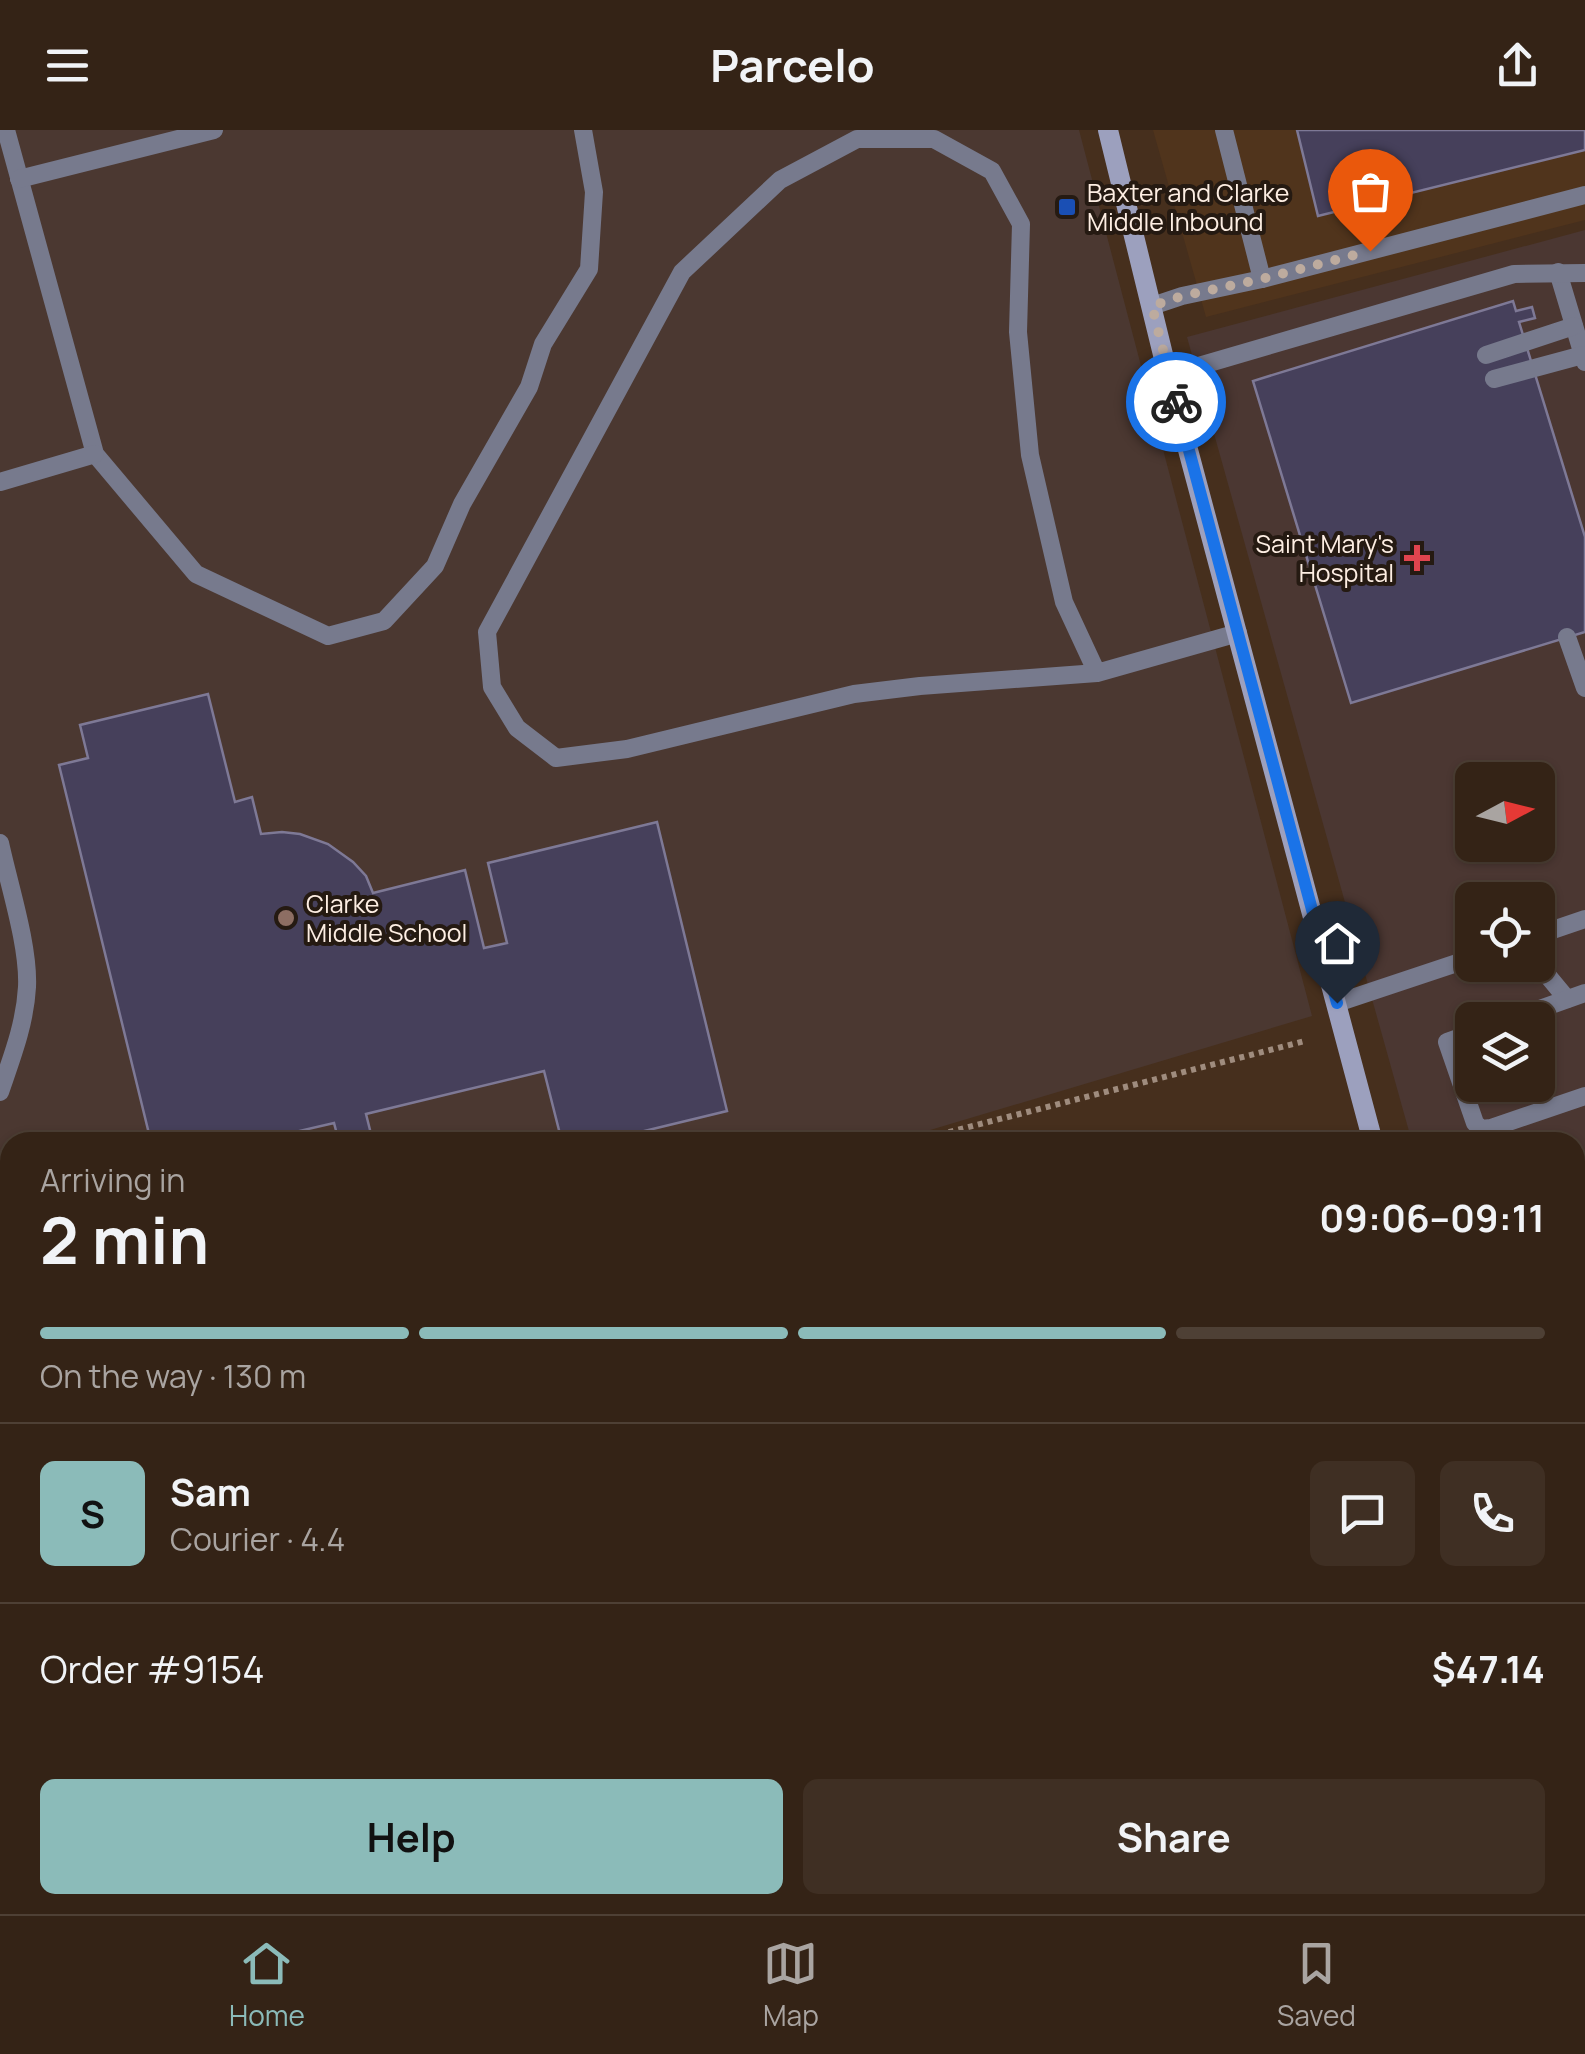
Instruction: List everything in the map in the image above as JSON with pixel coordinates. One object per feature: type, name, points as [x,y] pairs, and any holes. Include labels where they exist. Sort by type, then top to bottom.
[{"type":"main road","points":[[1108,130],[1168,375],[1371,1132]]},
{"type":"lane","points":[[6,130],[95,454],[196,574],[328,636],[384,621],[435,566],[462,504],[529,387],[544,344],[589,269],[594,192],[583,130]]},
{"type":"lane","points":[[19,179],[214,130]]},
{"type":"lane","points":[[1224,130],[1262,279]]},
{"type":"lane","points":[[1097,673],[1064,602],[1030,455],[1018,332],[1021,224],[992,171],[934,138],[857,140],[780,180],[682,272],[488,632],[492,687],[517,728],[556,758],[628,749],[854,694],[1097,673],[1238,633]]},
{"type":"lane","points":[[1152,306],[1585,195]]},
{"type":"lane","points":[[1494,379],[1584,358],[1558,272]]},
{"type":"lane","points":[[1168,375],[1514,274],[1585,273]]},
{"type":"lane","points":[[1486,355],[1574,326]]},
{"type":"lane","points":[[0,482],[95,454]]},
{"type":"lane","points":[[1568,638],[1585,688]]},
{"type":"lane","points":[[0,843],[25,956],[27,986],[20,1035],[0,1092]]},
{"type":"lane","points":[[1555,930],[1585,919]]},
{"type":"lane","points":[[1337,1003],[1455,964]]},
{"type":"lane","points":[[1555,978],[1576,996]]},
{"type":"lane","points":[[1455,1039],[1447,1042],[1455,1065]]},
{"type":"lane","points":[[1468,1102],[1481,1129],[1585,1096]]},
{"type":"path","points":[[949,1132],[1305,1041]]},
{"type":"shaded area","points":[[0,130],[1079,130],[1312,1016],[923,1132],[0,1132]]},
{"type":"shaded area","points":[[1153,130],[1585,130],[1585,220],[1206,317]]},
{"type":"shaded area","name":"Saint Mary's Hospital","points":[[1585,230],[1585,1132],[1409,1132],[1187,337]]},
{"type":"building","points":[[1297,130],[1585,130],[1585,150],[1318,216]]},
{"type":"building","points":[[1513,301],[1516,311],[1532,307],[1535,318],[1519,322],[1585,537],[1585,632],[1351,703],[1253,381]]},
{"type":"building","name":"Clarke Middle School","points":[[208,694],[235,802],[252,797],[261,834],[300,834],[328,844],[366,876],[373,893],[465,870],[484,948],[507,943],[488,863],[657,822],[727,1111],[640,1132],[559,1132],[544,1071],[366,1114],[370,1132],[336,1132],[334,1123],[295,1132],[149,1132],[59,765],[88,758],[80,725]]},
{"type":"way so far","points":[[1176,402],[1152,306],[1370,251]]},
{"type":"place","name":"Baxter and Clarke Middle Inbound","points":[[1067,207]]},
{"type":"place","name":"Saint Mary's Hospital","points":[[1417,558]]},
{"type":"place","name":"Clarke Middle School","points":[[286,918]]},
{"type":"route","points":[[1176,402],[1337,1003]]}]
